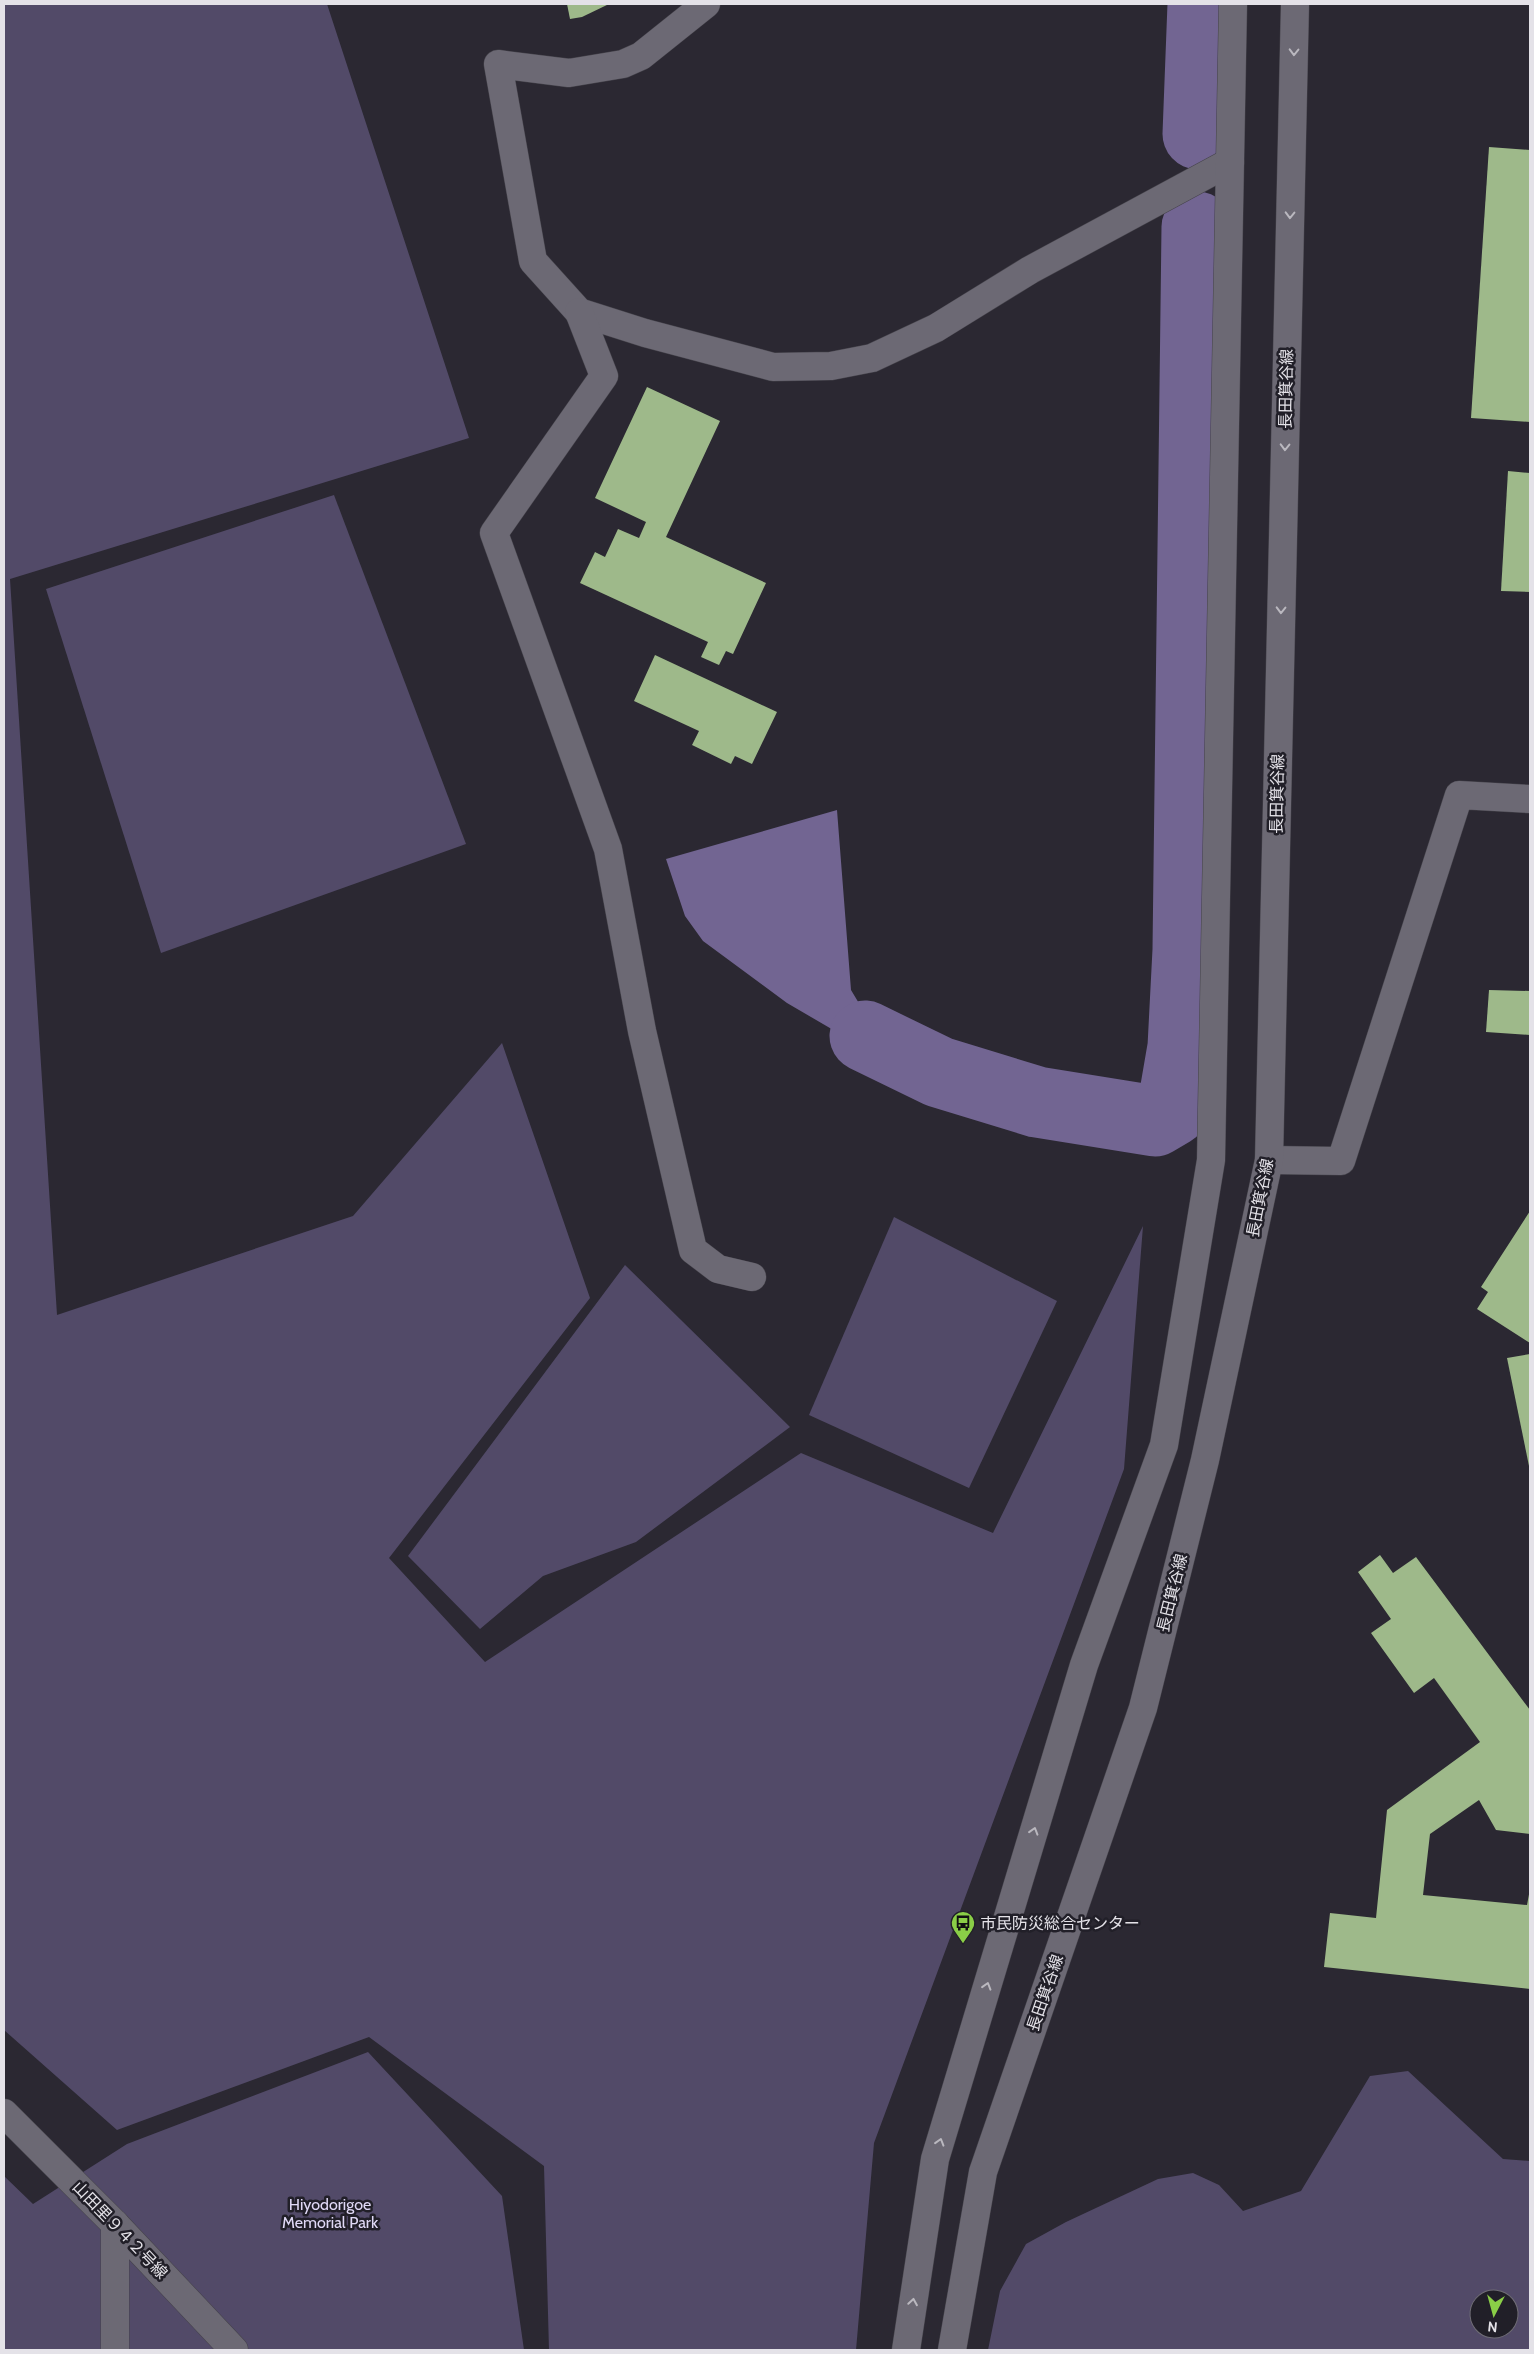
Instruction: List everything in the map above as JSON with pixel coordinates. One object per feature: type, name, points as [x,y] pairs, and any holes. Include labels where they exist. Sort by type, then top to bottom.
[{"type":"street","points":[[706,4],[641,56],[623,64],[569,73],[498,64],[533,261],[579,312],[604,376],[494,533],[608,849],[640,1022],[693,1250],[718,1269],[752,1277]]},
{"type":"street","points":[[906,2350],[935,2159],[1084,1665],[1164,1445],[1211,1160],[1232,4]]},
{"type":"street","name":"長田箕谷線","points":[[952,2350],[983,2172],[1143,1708],[1204,1460],[1269,1160],[1295,4]]},
{"type":"street","points":[[579,312],[645,333],[773,367],[831,366],[872,358],[936,328],[1030,270],[1230,162]]},
{"type":"street","points":[[1269,1160],[1341,1161],[1459,795],[1530,799]]},
{"type":"street","name":"山田里９４２号線","points":[[4,2113],[115,2224],[234,2350]]},
{"type":"street","points":[[115,2224],[115,2350]]},
{"type":"green space","points":[[4,4],[327,4],[469,438],[10,579],[57,1315],[353,1216],[502,1043],[590,1298],[389,1558],[485,1662],[801,1453],[993,1533],[1143,1226],[1124,1469],[874,2143],[856,2350],[549,2350],[544,2166],[369,2037],[117,2130],[4,2030]]},
{"type":"green space","points":[[334,495],[466,844],[161,953],[46,589]]},
{"type":"green space","points":[[894,1217],[1057,1301],[969,1488],[809,1415]]},
{"type":"green space","points":[[625,1265],[790,1427],[636,1542],[543,1576],[480,1629],[408,1556]]},
{"type":"green space","name":"Hiyodorigoe Memorial Park","points":[[368,2052],[502,2196],[524,2350],[4,2350],[4,2176],[33,2204],[127,2144]]},
{"type":"green space","points":[[1408,2071],[1503,2159],[1530,2161],[1530,2350],[988,2350],[1000,2291],[1026,2244],[1066,2222],[1158,2179],[1193,2173],[1219,2185],[1243,2211],[1301,2191],[1370,2076]]},
{"type":"shaded area","points":[[837,810],[851,990],[872,1025],[859,1045],[787,1003],[703,941],[685,916],[666,859]]},
{"type":"building","points":[[567,4],[609,4],[582,17],[570,19]]},
{"type":"building","points":[[1489,147],[1530,150],[1530,422],[1471,418]]},
{"type":"building","points":[[647,387],[720,421],[666,537],[766,583],[733,654],[726,651],[719,665],[701,657],[708,642],[580,583],[595,552],[605,557],[618,529],[639,538],[646,522],[595,498]]},
{"type":"building","points":[[1508,471],[1530,473],[1530,592],[1501,591]]},
{"type":"building","points":[[655,655],[777,712],[752,764],[735,756],[731,764],[692,745],[699,731],[634,701]]},
{"type":"building","points":[[1489,990],[1530,991],[1530,1035],[1486,1032]]},
{"type":"building","points":[[1530,1211],[1530,1343],[1477,1309],[1488,1292],[1481,1287]]},
{"type":"building","points":[[1530,1354],[1530,1466],[1529,1466],[1507,1358]]},
{"type":"building","points":[[1380,1555],[1393,1573],[1416,1557],[1530,1710],[1530,1834],[1496,1830],[1479,1800],[1430,1834],[1423,1895],[1527,1905],[1530,1889],[1530,1989],[1324,1967],[1330,1913],[1376,1918],[1387,1810],[1480,1742],[1434,1678],[1414,1693],[1371,1633],[1391,1619],[1358,1572]]},
{"type":"waterway","points":[[1198,134],[1203,4]]},
{"type":"waterway","points":[[865,1036],[939,1072],[1037,1102],[1155,1121],[1172,1111],[1183,1047],[1188,950],[1197,227]]},
{"type":"place","name":"市民防災総合センター","points":[[963,1944]]}]
